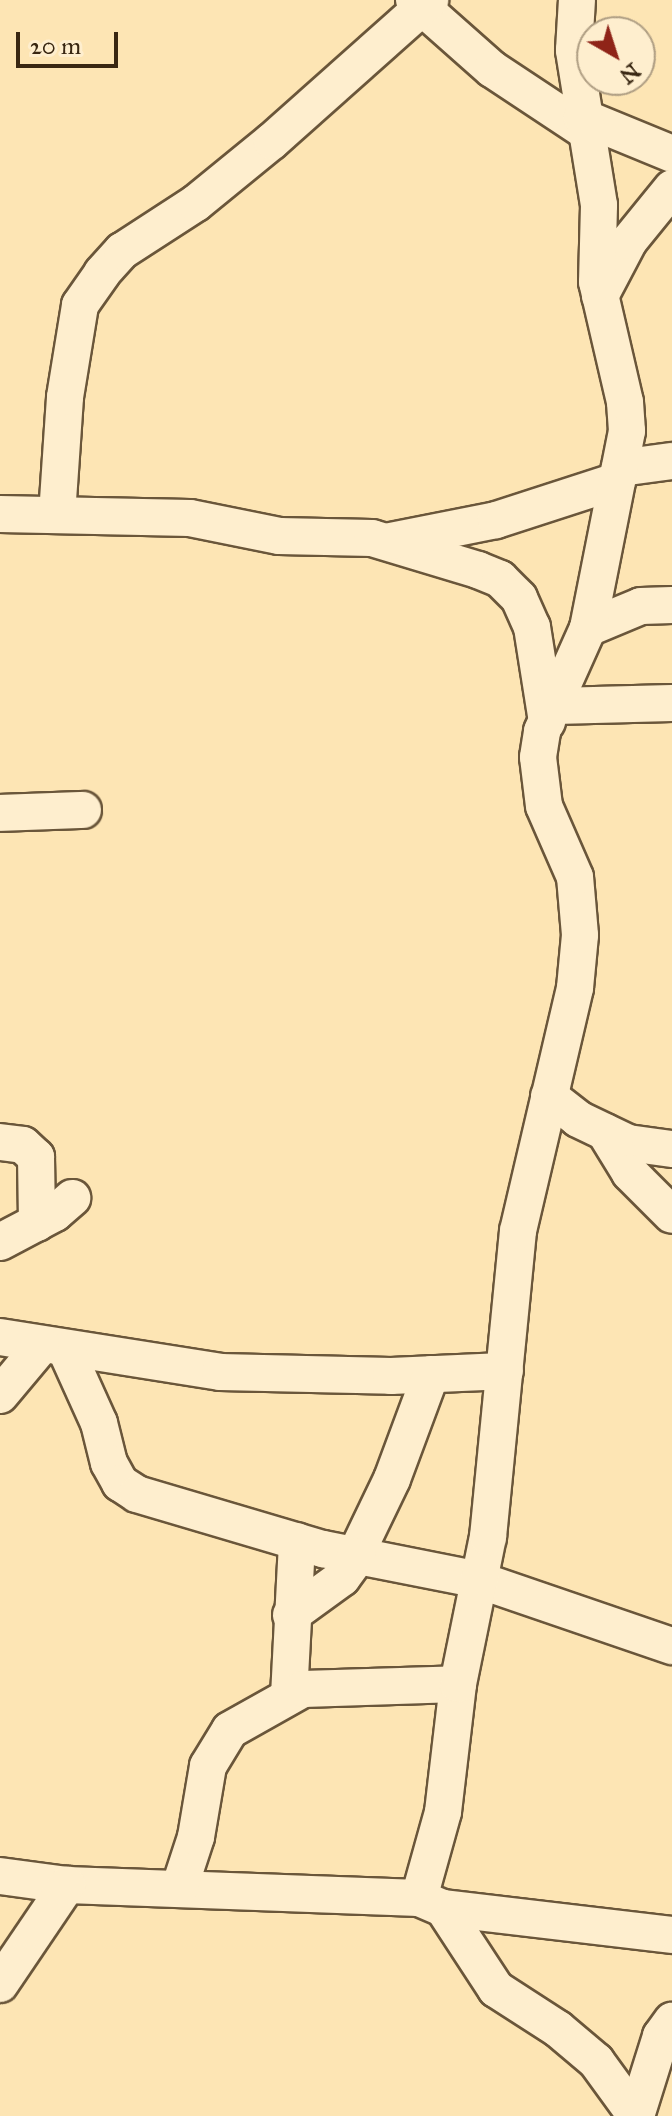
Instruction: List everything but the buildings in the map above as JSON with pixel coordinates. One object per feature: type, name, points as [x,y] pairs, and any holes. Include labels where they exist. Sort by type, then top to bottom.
[{"type":"street","points":[[577,0],[574,50],[583,124],[599,205],[595,248],[600,296],[625,402],[618,474],[588,628],[551,714],[538,757],[544,806],[575,877],[580,935],[575,988],[518,1231],[505,1371],[479,1580],[458,1684],[431,1903],[496,1989],[558,2029],[596,2061],[636,2116]]},
{"type":"street","points":[[57,515],[65,397],[80,305],[102,273],[122,251],[196,203],[272,141],[421,1],[492,69],[583,124],[672,154]]},
{"type":"street","points":[[600,296],[629,241],[672,188]]},
{"type":"street","points":[[0,514],[190,518],[279,536],[388,542],[496,520],[618,474],[672,461]]},
{"type":"street","points":[[388,542],[500,579],[519,598],[532,627],[551,714]]},
{"type":"street","points":[[588,628],[641,606],[672,605]]},
{"type":"street","points":[[551,714],[672,703]]},
{"type":"street","points":[[0,813],[83,810]]},
{"type":"street","points":[[549,1096],[628,1143],[672,1149]]},
{"type":"street","points":[[605,1132],[630,1173],[672,1215]]},
{"type":"street","points":[[0,1142],[23,1145],[36,1157],[37,1223]]},
{"type":"street","points":[[0,1242],[37,1223],[72,1198]]},
{"type":"street","points":[[25,1338],[220,1372],[431,1374],[505,1371]]},
{"type":"street","points":[[0,1395],[25,1338]]},
{"type":"street","points":[[25,1338],[120,1483],[162,1504],[357,1556],[479,1580],[672,1646]]},
{"type":"street","points":[[291,1615],[342,1578],[357,1556],[392,1479],[431,1374]]},
{"type":"street","points":[[289,1696],[297,1541]]},
{"type":"street","points":[[179,1889],[196,1837],[208,1766],[230,1730],[303,1689],[458,1684]]},
{"type":"street","points":[[0,1876],[67,1885],[431,1903],[672,1935]]},
{"type":"street","points":[[0,1984],[67,1885]]},
{"type":"street","points":[[636,2116],[661,2036],[672,2021]]}]
